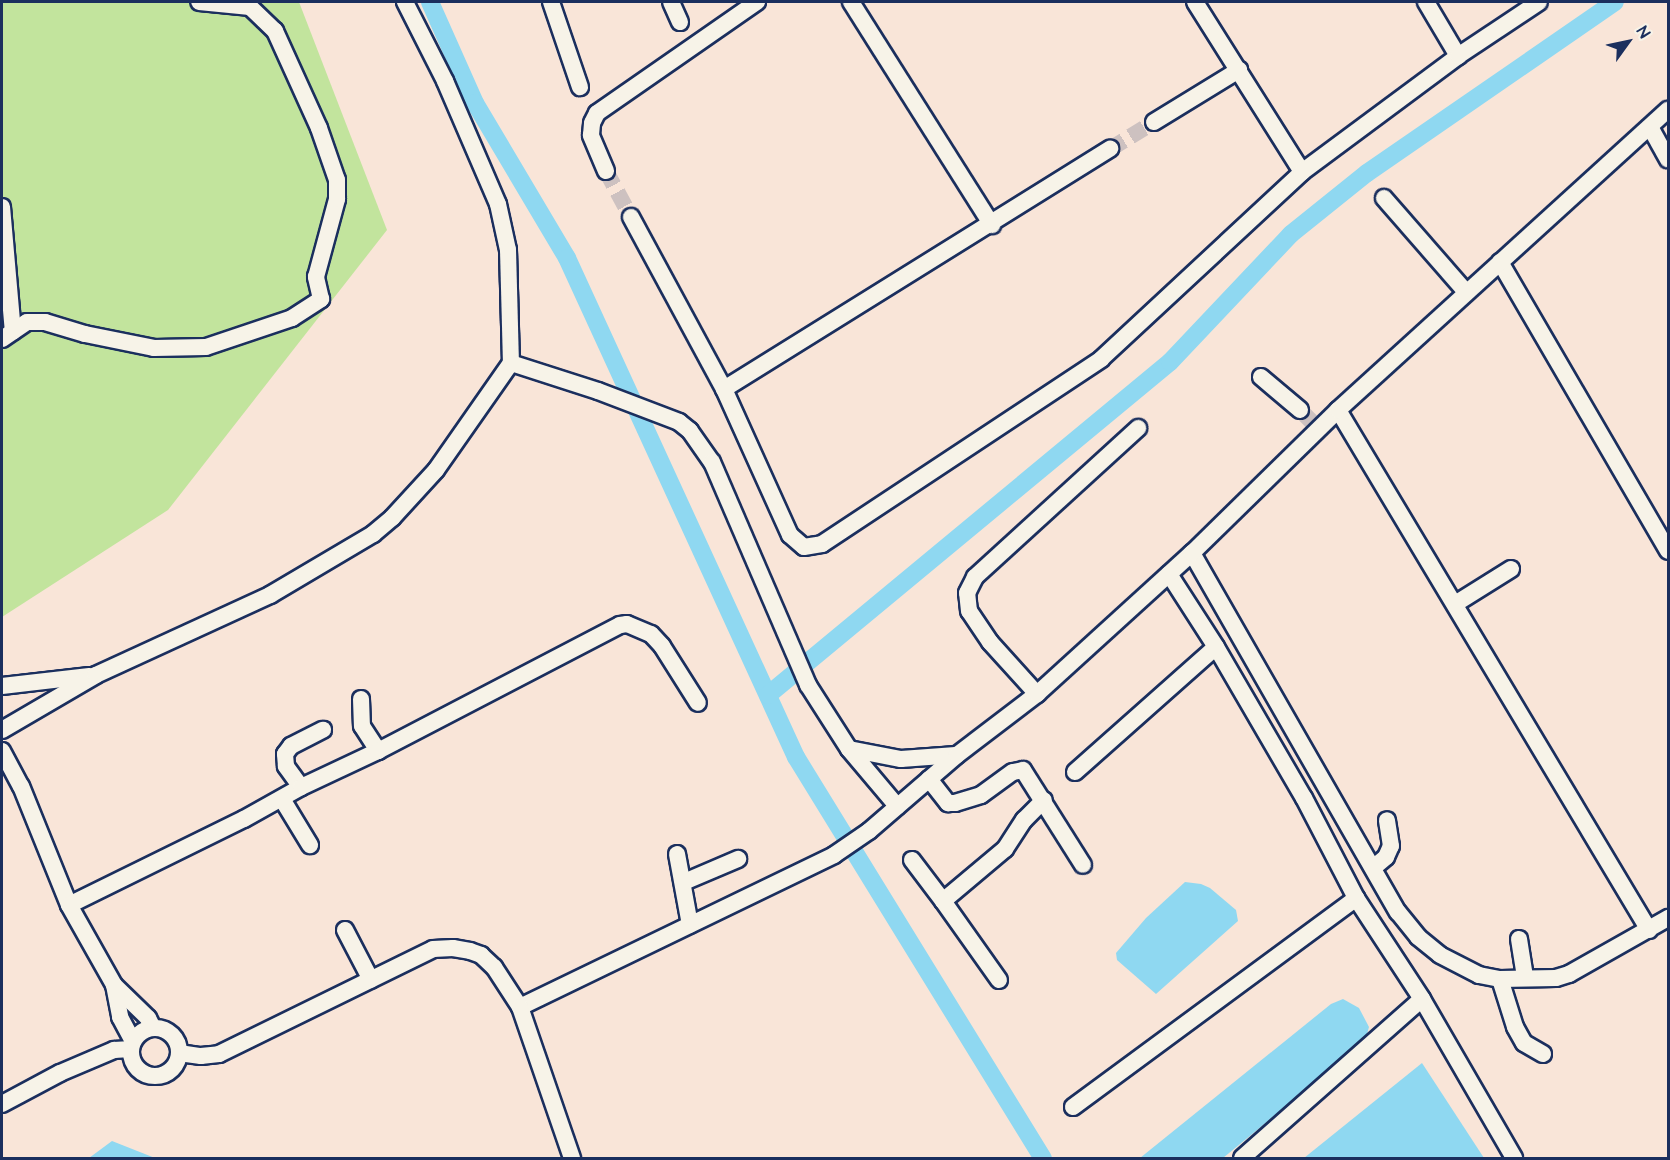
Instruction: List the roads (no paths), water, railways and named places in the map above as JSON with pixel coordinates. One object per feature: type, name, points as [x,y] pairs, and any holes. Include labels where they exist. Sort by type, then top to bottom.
[{"type":"street","points":[[7,335],[27,322],[45,322],[85,334],[154,348],[206,347],[292,318],[321,299],[316,277],[337,199],[337,180],[319,128],[275,31],[250,8],[199,2]]},
{"type":"street","points":[[2,730],[96,675],[270,595],[373,534],[392,518],[436,470],[511,363],[508,250],[498,204],[445,81],[405,2]]},
{"type":"street","points":[[551,2],[580,87]]},
{"type":"street","points":[[672,2],[680,22]]},
{"type":"street","points":[[606,171],[591,135],[592,123],[597,113],[758,2]]},
{"type":"street","points":[[851,2],[992,225]]},
{"type":"street","points":[[1195,2],[1302,172]]},
{"type":"street","points":[[1426,2],[1458,56]]},
{"type":"street","points":[[631,217],[724,389],[790,535],[804,547],[822,544],[1101,359],[1302,172],[1458,56],[1539,2]]},
{"type":"street","points":[[1154,122],[1239,70]]},
{"type":"street","points":[[520,1007],[834,855],[869,831],[957,755],[1037,694],[1192,553],[1317,427],[1668,110]]},
{"type":"street","points":[[1650,127],[1668,159]]},
{"type":"street","points":[[724,389],[992,225],[1110,149]]},
{"type":"street","points":[[1384,198],[1466,292]]},
{"type":"street","points":[[2,207],[7,335]]},
{"type":"street","points":[[1500,262],[1668,551]]},
{"type":"street","points":[[511,363],[598,391],[679,422],[690,431],[712,462],[808,685],[849,749],[897,806]]},
{"type":"street","points":[[1261,377],[1300,410]]},
{"type":"street","points":[[1338,410],[1649,930]]},
{"type":"street","points":[[1037,694],[990,642],[969,611],[967,593],[980,572],[1138,428]]},
{"type":"street","points":[[1192,553],[1398,912],[1418,937],[1461,968],[1500,979],[1556,978],[1569,974],[1668,918]]},
{"type":"street","points":[[1455,604],[1511,569]]},
{"type":"street","points":[[1168,574],[1216,647],[1304,798],[1356,898],[1422,999],[1514,1158]]},
{"type":"street","points":[[69,905],[282,799],[301,787],[378,751],[620,625],[627,624],[656,640],[698,703]]},
{"type":"street","points":[[1075,772],[1216,647]]},
{"type":"street","points":[[2,686],[96,675]]},
{"type":"street","points":[[361,699],[362,726],[378,751]]},
{"type":"street","points":[[301,787],[286,765],[285,754],[291,746],[323,730]]},
{"type":"street","points":[[849,749],[901,759],[957,755]]},
{"type":"street","points":[[2,751],[21,786],[69,905],[114,985],[148,1018],[153,1028]]},
{"type":"street","points":[[929,779],[948,803],[955,803],[981,795],[1013,772],[1023,770],[1083,865]]},
{"type":"street","points":[[282,799],[310,845]]},
{"type":"street","points":[[943,901],[1005,849],[1024,820],[1044,800]]},
{"type":"street","points":[[1373,868],[1386,857],[1391,846],[1387,820]]},
{"type":"street","points":[[677,854],[684,882],[690,925]]},
{"type":"street","points":[[684,882],[738,859]]},
{"type":"street","points":[[912,860],[999,981]]},
{"type":"street","points":[[1073,1107],[1356,898]]},
{"type":"street","points":[[345,930],[370,980]]},
{"type":"street","points":[[1519,939],[1525,978]]},
{"type":"street","points":[[179,1053],[201,1056],[219,1054],[433,950],[453,948],[481,955],[494,967],[520,1007],[572,1158]]},
{"type":"street","points":[[1500,979],[1515,1027],[1524,1043],[1543,1054]]},
{"type":"street","points":[[2,1104],[82,1064],[132,1045],[145,1030],[153,1028],[169,1032],[175,1038],[179,1053],[174,1068],[167,1074],[152,1077],[138,1070],[134,1064],[132,1045],[120,1017],[114,985]]},
{"type":"street","points":[[1242,1158],[1422,999]]},
{"type":"water","points":[[1185,882],[1210,888],[1236,910],[1238,921],[1156,994],[1117,960],[1116,953],[1146,918]]},
{"type":"water","points":[[1343,999],[1359,1008],[1369,1027],[1365,1041],[1223,1158],[1140,1158],[1331,1004]]},
{"type":"water","points":[[1422,1063],[1484,1158],[1304,1158]]},
{"type":"water","points":[[112,1141],[155,1158],[89,1158]]},
{"type":"waterway","points":[[430,2],[475,103],[567,258],[796,757],[1043,1158]]},
{"type":"waterway","points":[[768,695],[1170,362],[1291,234],[1367,173],[1615,2]]},
{"type":"tunnel","points":[[1110,149],[1154,122]]},
{"type":"tunnel","points":[[606,171],[631,217]]},
{"type":"tunnel","points":[[1300,410],[1315,425]]}]
